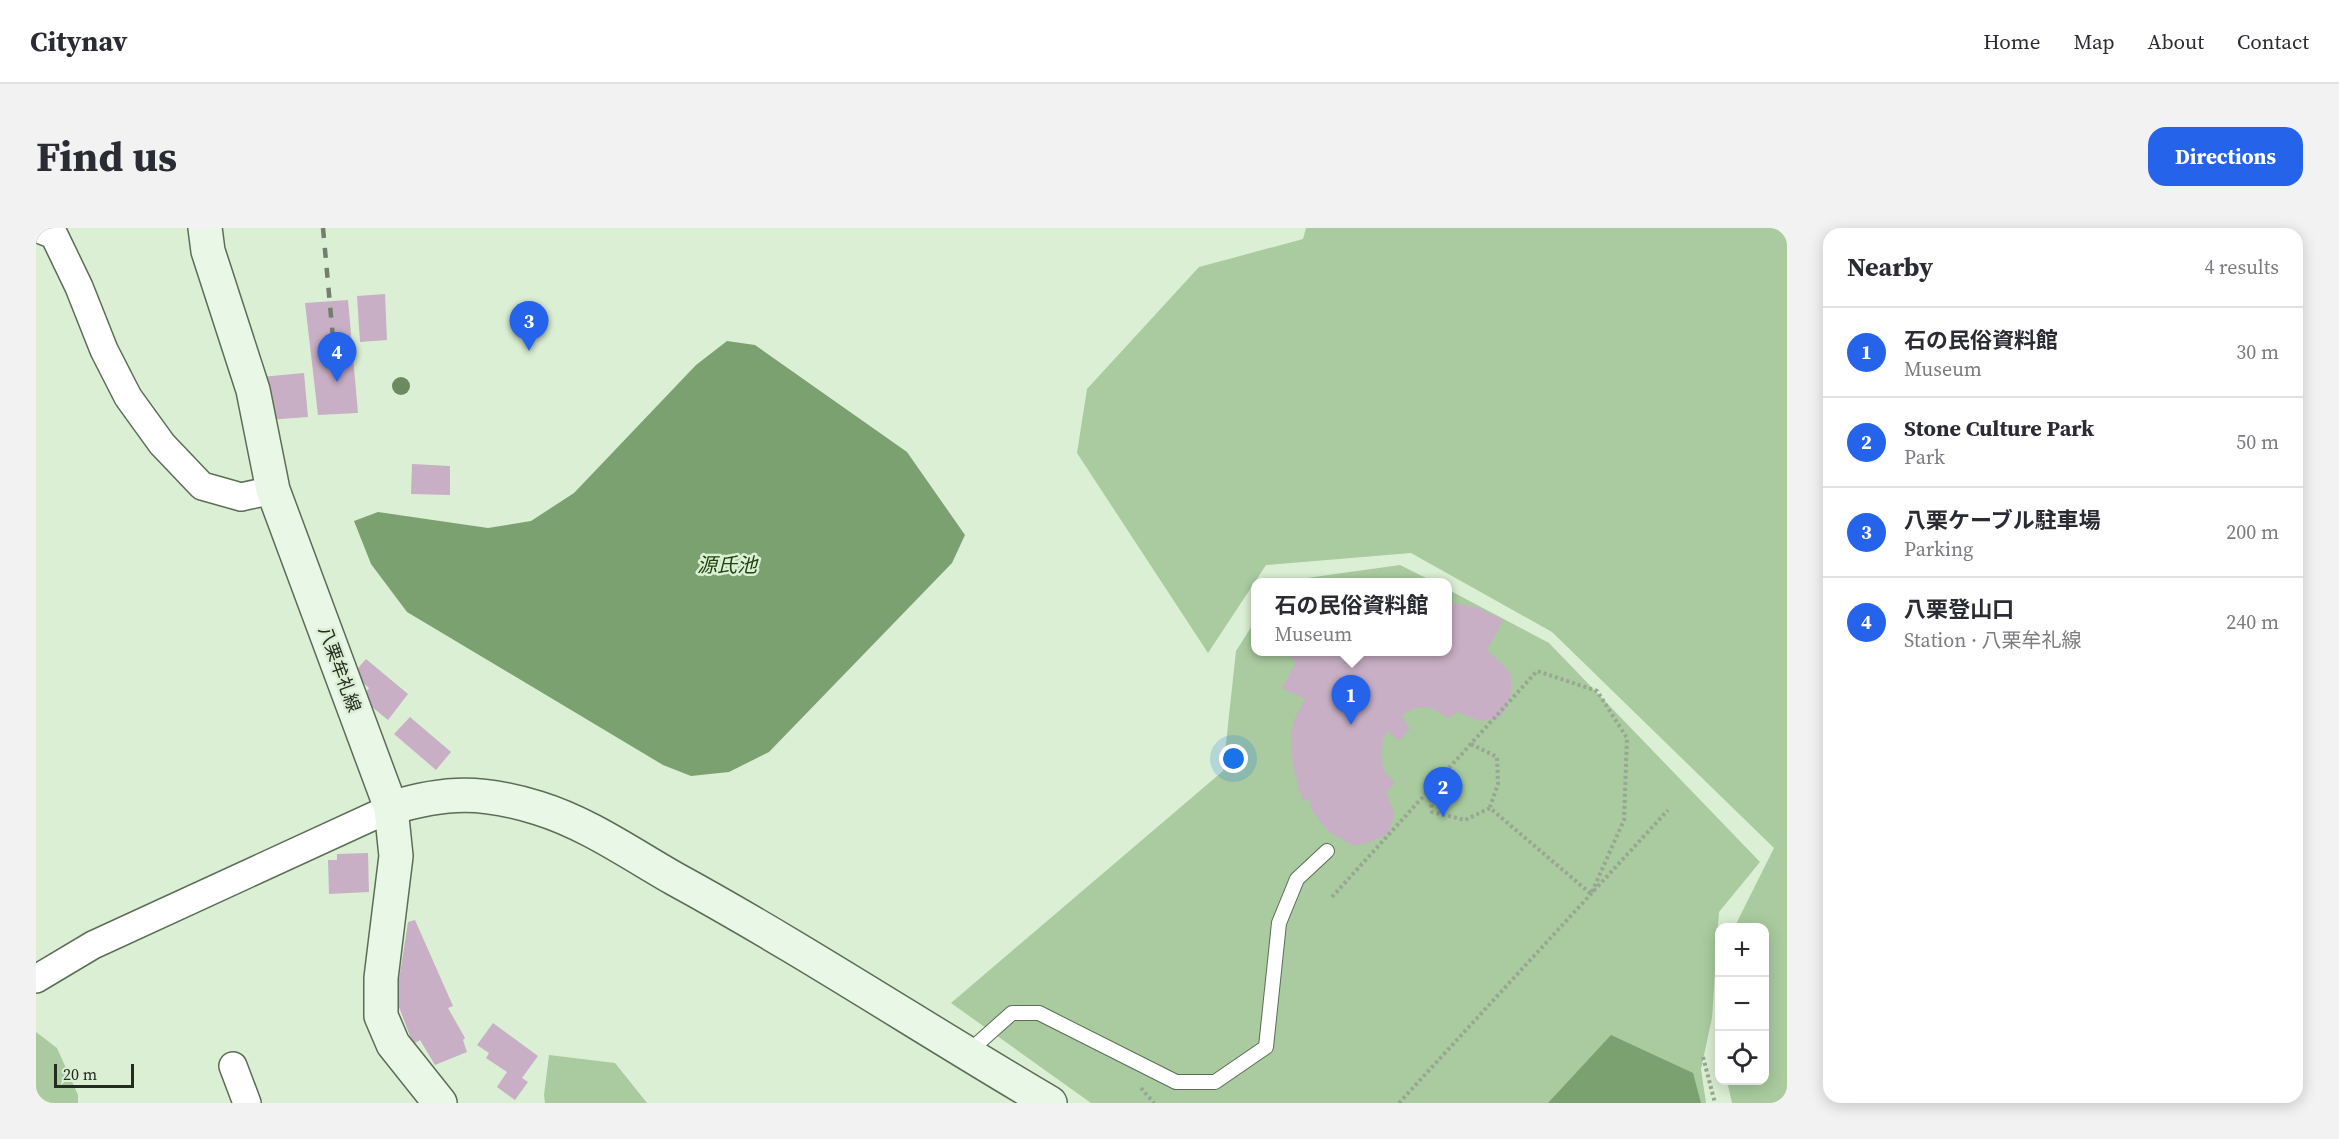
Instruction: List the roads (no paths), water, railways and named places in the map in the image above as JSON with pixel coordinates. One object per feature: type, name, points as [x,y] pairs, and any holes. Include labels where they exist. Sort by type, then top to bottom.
[{"type":"main road","name":"八栗牟礼線","points":[[205,228],[208,251],[253,390],[273,490],[391,808],[396,856],[381,978],[381,1016],[393,1044],[440,1103]]},
{"type":"main road","points":[[391,808],[422,798],[464,793],[538,808],[585,827],[734,911],[1050,1103]]},
{"type":"street","points":[[36,228],[54,235],[79,287],[104,350],[128,397],[162,444],[202,486],[241,496],[273,490]]},
{"type":"street","points":[[36,979],[93,945],[391,808]]},
{"type":"street","points":[[233,1066],[247,1103]]},
{"type":"lane","points":[[967,1053],[1012,1014],[1039,1013],[1176,1082],[1215,1082],[1266,1047],[1279,923],[1297,879],[1327,851]]},
{"type":"water","name":"源氏池","points":[[727,341],[755,345],[907,452],[965,535],[952,563],[769,752],[729,772],[691,776],[663,765],[407,612],[371,564],[354,521],[378,512],[488,528],[531,521],[574,493],[696,365]]},
{"type":"water","points":[[1611,1035],[1693,1073],[1701,1103],[1548,1103]]},
{"type":"railway","points":[[323,228],[337,382]]},
{"type":"place","name":"八栗ケーブル駐車場","points":[[529,351]]},
{"type":"place","name":"八栗登山口","points":[[337,382]]},
{"type":"place","name":"石の民俗資料館","points":[[1351,725]]},
{"type":"place","name":"Stone Culture Park","points":[[1443,817]]}]
